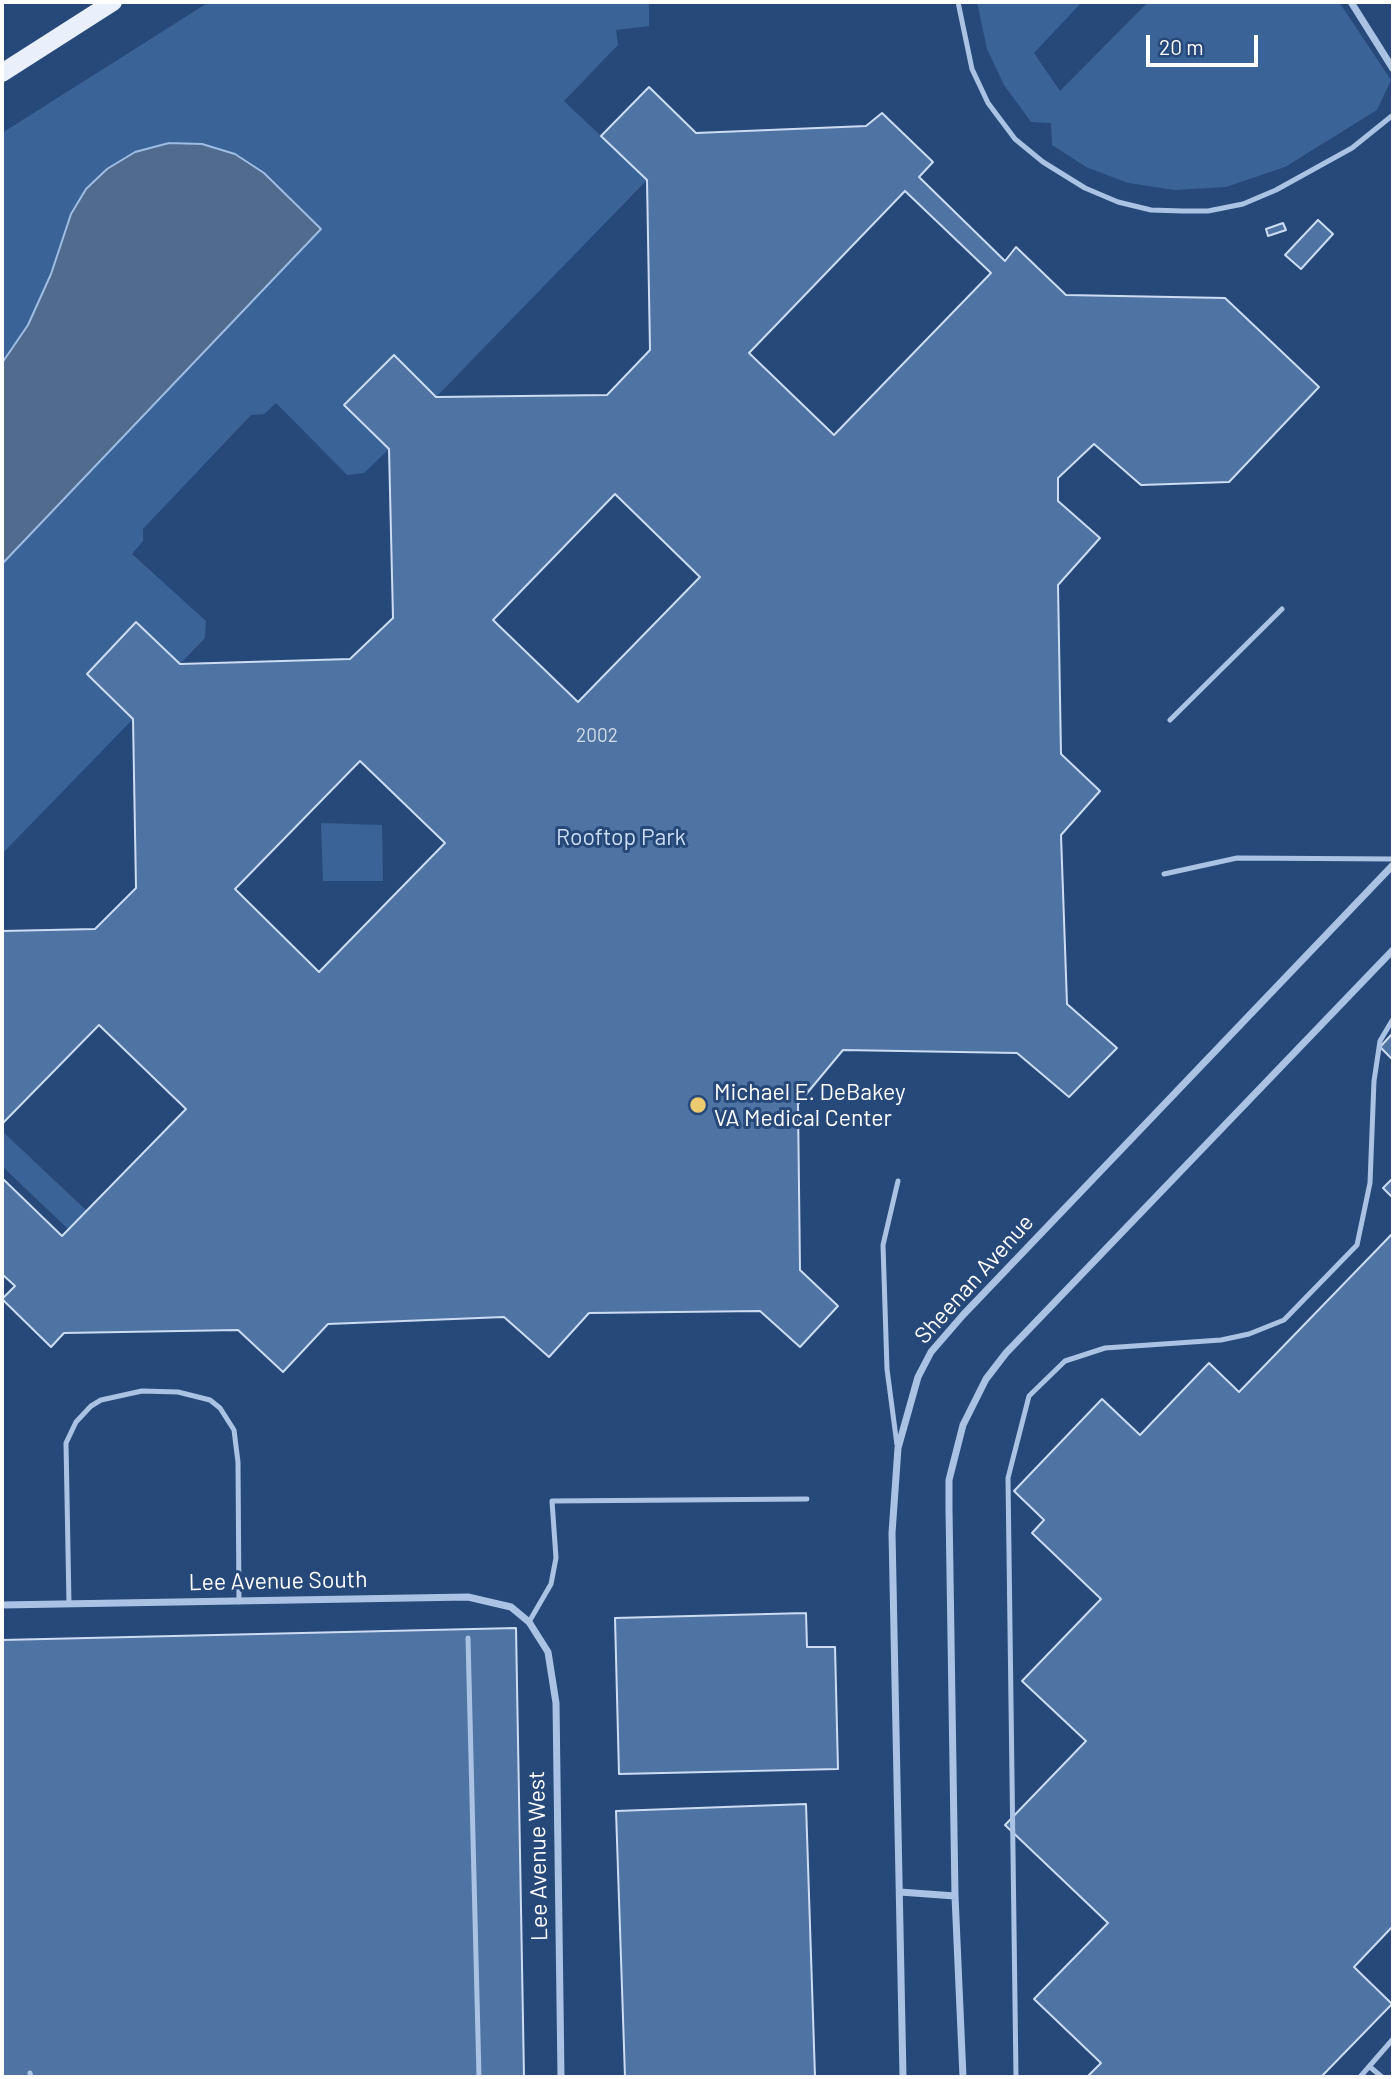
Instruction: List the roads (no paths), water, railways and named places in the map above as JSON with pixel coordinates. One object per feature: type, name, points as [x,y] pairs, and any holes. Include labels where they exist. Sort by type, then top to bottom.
[{"type":"main road","points":[[2,73],[113,2]]},
{"type":"street","points":[[1351,2],[1393,69]]},
{"type":"street","name":"Sheenan Avenue","points":[[903,2077],[892,1533],[898,1448],[918,1377],[931,1352],[963,1314],[1393,865]]},
{"type":"street","points":[[963,2077],[956,1896],[949,1480],[954,1454],[972,1402],[1006,1353],[1393,950]]},
{"type":"street","name":"Lee Avenue South","points":[[2,1605],[468,1597],[511,1607],[541,1636]]},
{"type":"street","name":"Lee Avenue West","points":[[541,1636],[553,1672],[556,1703],[561,2077]]},
{"type":"street","points":[[900,1892],[956,1896]]},
{"type":"lane","points":[[958,2],[972,69],[988,103],[1015,139],[1054,169],[1085,188],[1118,202],[1151,210],[1182,211],[1208,211],[1243,204],[1276,190],[1352,148],[1393,115]]},
{"type":"lane","points":[[1170,720],[1282,610]]},
{"type":"lane","points":[[1164,874],[1237,858],[1393,859]]},
{"type":"lane","points":[[1016,2077],[1008,1478],[1030,1396],[1065,1361],[1105,1348],[1221,1340],[1249,1334],[1284,1320],[1357,1245],[1370,1183],[1374,1081],[1380,1041],[1393,1019]]},
{"type":"lane","points":[[898,1181],[883,1256],[887,1369],[898,1448]]},
{"type":"lane","points":[[69,1604],[66,1443],[76,1422],[91,1406],[102,1400],[142,1391],[178,1392],[210,1400],[220,1408],[234,1430],[238,1462],[239,1602]]},
{"type":"lane","points":[[529,1622],[551,1584],[554,1571],[556,1558],[552,1501],[807,1499]]},
{"type":"lane","points":[[468,1637],[479,2077]]},
{"type":"lane","points":[[1360,2077],[1393,2039]]},
{"type":"lane","points":[[1370,2067],[1382,2077]]},
{"type":"place","name":"Michael E. DeBakey VA Medical Center","points":[[698,1105]]},
{"type":"park label","name":"Rooftop Park","points":[[621,837]]}]
